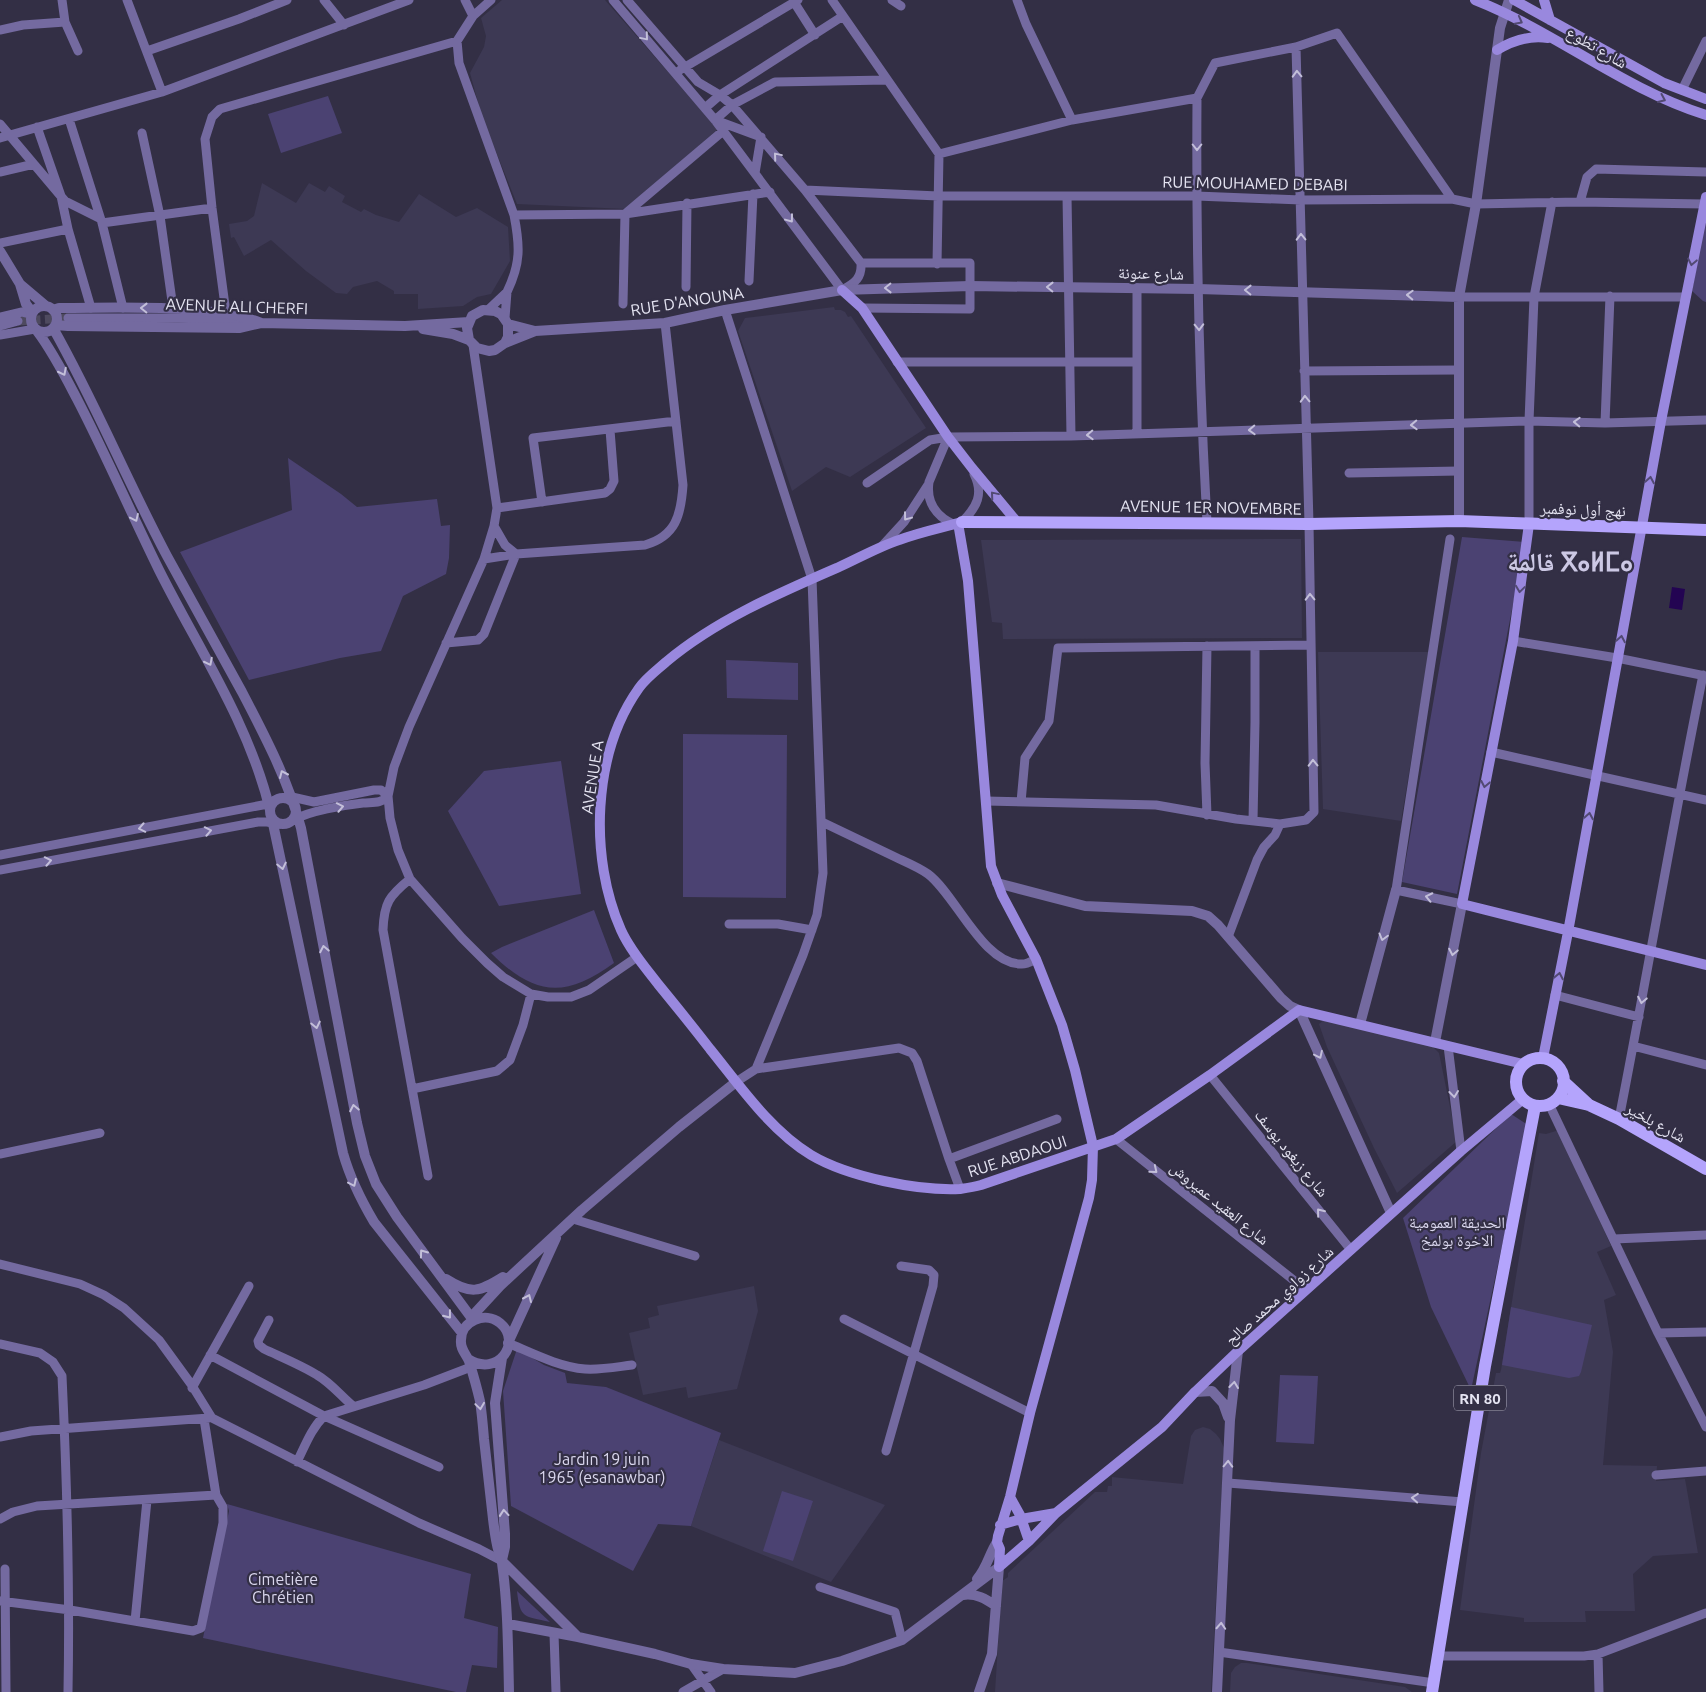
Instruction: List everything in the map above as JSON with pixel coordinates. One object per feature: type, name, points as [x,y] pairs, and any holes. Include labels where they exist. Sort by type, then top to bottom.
[{"type":"main road","name":"شارع تطوع","points":[[1476,0],[1552,38],[1651,94],[1678,106],[1706,115]]},
{"type":"main road","points":[[1514,0],[1664,83],[1706,99]]},
{"type":"main road","points":[[1544,0],[1550,20]]},
{"type":"main road","points":[[1497,50],[1518,40],[1535,37],[1552,38]]},
{"type":"main road","points":[[1605,69],[1612,55]]},
{"type":"main road","points":[[1543,1058],[1568,932],[1661,421],[1705,201]]},
{"type":"main road","points":[[842,290],[862,308],[948,437],[1017,522]]},
{"type":"main road","name":"نهج أول نوفمبر","points":[[1459,521],[1706,530]]},
{"type":"main road","name":"AVENUE 1ER NOVEMBRE","points":[[958,523],[1207,522],[1308,524],[1459,521]]},
{"type":"main road","points":[[958,523],[968,581],[991,866],[997,883],[1036,959],[1062,1025],[1093,1146],[1092,1180],[1089,1198],[1030,1413],[1010,1497],[996,1542],[1000,1549],[999,1567]]},
{"type":"main road","name":"AVENUE A","points":[[736,1082],[637,957],[622,932],[608,896],[602,860],[601,796],[606,767],[615,734],[626,708],[640,686],[656,670],[700,636],[812,578],[896,540],[958,523]]},
{"type":"main road","points":[[1529,524],[1513,641],[1462,904],[1706,966]]},
{"type":"main road","points":[[1299,1010],[1523,1064]]},
{"type":"main road","name":"RUE ABDAOUI","points":[[736,1082],[770,1122],[790,1140],[813,1156],[845,1170],[888,1182],[960,1189],[982,1185],[1093,1146],[1116,1140],[1299,1010]]},
{"type":"main road","points":[[1543,1058],[1558,1067],[1563,1080],[1562,1091],[1553,1101],[1535,1106],[1523,1099],[1518,1093],[1516,1078],[1518,1070],[1523,1064],[1532,1059],[1543,1058]]},
{"type":"main road","name":"شارع بلخير","points":[[1563,1080],[1589,1105],[1618,1119],[1706,1169]]},
{"type":"main road","name":"شارع زواوي محمد صالح","points":[[999,1567],[1056,1513],[1162,1427],[1238,1351],[1523,1099]]},
{"type":"main road","name":"شارع بلخير","points":[[1553,1101],[1589,1105]]},
{"type":"main road","name":"RN 80","points":[[1433,1687],[1487,1357],[1535,1106]]},
{"type":"main road","points":[[1010,1497],[1021,1519],[1028,1541]]},
{"type":"main road","name":"شارع زواوي محمد صالح","points":[[1000,1525],[1056,1513]]},
{"type":"street","points":[[62,0],[65,22],[78,51]]},
{"type":"street","points":[[127,0],[162,92]]},
{"type":"street","points":[[147,51],[287,0]]},
{"type":"street","points":[[324,0],[344,25]]},
{"type":"street","points":[[0,138],[162,92],[409,0]]},
{"type":"street","points":[[465,0],[473,16]]},
{"type":"street","points":[[491,0],[473,16],[457,41],[459,63],[514,214],[518,236],[516,273],[507,292],[489,309],[477,312],[467,328],[476,366],[497,508],[484,560],[406,734],[394,767],[388,796],[390,818],[398,850],[410,879],[487,964],[502,977],[531,994],[548,997],[571,997],[589,990],[637,957]]},
{"type":"street","points":[[613,0],[724,131],[842,290],[853,285],[862,271],[861,263],[805,190],[732,105],[720,95],[698,82],[626,0]]},
{"type":"street","points":[[832,0],[939,154],[937,264]]},
{"type":"street","points":[[892,0],[901,6]]},
{"type":"street","points":[[1017,0],[1026,24],[1072,120]]},
{"type":"street","points":[[1459,521],[1459,297],[1476,204],[1503,13],[1509,0]]},
{"type":"street","points":[[676,74],[684,67],[796,1],[815,35]]},
{"type":"street","points":[[705,108],[720,95],[843,16]]},
{"type":"street","points":[[0,30],[23,25],[65,22]]},
{"type":"street","points":[[1207,522],[1198,289],[1196,196],[1197,98],[1215,63],[1296,47],[1337,33],[1452,199]]},
{"type":"street","points":[[226,313],[205,139],[212,117],[220,109],[457,41]]},
{"type":"street","points":[[1682,90],[1706,41]]},
{"type":"street","points":[[986,801],[1156,805],[1207,815],[1280,824],[1306,820],[1314,812],[1296,47]]},
{"type":"street","points":[[715,120],[732,105],[775,82],[887,80]]},
{"type":"street","points":[[939,154],[1072,120],[1197,98]]},
{"type":"street","points":[[69,119],[100,221],[123,308]]},
{"type":"street","points":[[715,120],[761,137]]},
{"type":"street","points":[[0,124],[65,201],[100,221],[160,216],[212,208]]},
{"type":"street","points":[[37,127],[61,196],[68,229],[91,308]]},
{"type":"street","points":[[623,304],[625,214],[724,131]]},
{"type":"street","points":[[142,133],[160,216],[173,308]]},
{"type":"street","points":[[755,173],[761,137]]},
{"type":"street","points":[[0,172],[34,164]]},
{"type":"street","points":[[1580,202],[1586,177],[1596,169],[1706,172]]},
{"type":"street","name":"RUE MOUHAMED DEBABI","points":[[805,190],[938,196],[1196,196],[1301,200],[1452,199],[1476,204],[1705,201]]},
{"type":"street","points":[[514,214],[625,214],[687,203],[770,192]]},
{"type":"street","points":[[749,281],[753,194]]},
{"type":"street","points":[[1067,196],[1071,436]]},
{"type":"street","points":[[1529,524],[1528,421],[1534,297],[1552,202]]},
{"type":"street","points":[[686,286],[687,203]]},
{"type":"street","points":[[0,243],[68,229]]},
{"type":"street","points":[[0,251],[20,284],[27,307],[32,313]]},
{"type":"street","points":[[861,263],[970,264],[970,309],[862,308]]},
{"type":"street","points":[[20,284],[49,308],[56,317],[54,326],[157,535],[251,709],[283,774],[279,809],[341,1144],[349,1174],[374,1222],[462,1333]]},
{"type":"street","name":"شارع عنونة","points":[[842,290],[970,286],[1302,291],[1459,297]]},
{"type":"street","points":[[1137,288],[1137,434]]},
{"type":"street","name":"RUE D'ANOUNA","points":[[535,331],[665,323],[725,310],[842,290]]},
{"type":"street","points":[[505,342],[509,331],[507,292]]},
{"type":"street","points":[[1605,423],[1610,296]]},
{"type":"street","points":[[1459,297],[1685,297]]},
{"type":"street","points":[[261,323],[244,316],[173,308],[38,307],[32,313],[31,322],[57,361],[95,434],[159,570],[209,662],[245,739],[263,786],[279,809],[286,824],[296,818],[363,803],[380,802],[388,796]]},
{"type":"street","points":[[489,309],[501,314],[507,321],[535,331]]},
{"type":"street","points":[[725,310],[812,578],[822,822],[823,873],[821,898],[812,930],[756,1069]]},
{"type":"street","points":[[0,317],[22,312],[32,313]]},
{"type":"street","name":"AVENUE ALI CHERFI","points":[[68,318],[177,318],[261,323],[405,326]]},
{"type":"street","points":[[0,326],[18,321]]},
{"type":"street","points":[[405,326],[469,322]]},
{"type":"street","points":[[0,335],[36,330],[46,332],[54,326],[239,328],[261,323]]},
{"type":"street","points":[[484,560],[516,554],[644,545],[664,538],[676,523],[683,485],[665,323]]},
{"type":"street","points":[[405,326],[453,334],[471,342],[482,350],[495,350],[505,342],[535,331]]},
{"type":"street","points":[[476,366],[482,350]]},
{"type":"street","points":[[897,362],[1137,362]]},
{"type":"street","points":[[1304,370],[1458,370]]},
{"type":"street","points":[[867,482],[930,440],[948,437],[1071,436],[1528,421],[1605,423],[1706,420]]},
{"type":"street","points":[[542,502],[533,438],[676,421]]},
{"type":"street","points":[[497,508],[605,493],[614,481],[610,430]]},
{"type":"street","points":[[879,549],[904,522],[929,482],[948,437]]},
{"type":"street","points":[[929,482],[929,496],[934,509],[939,516],[958,523],[968,516],[978,500],[980,489],[972,468]]},
{"type":"street","points":[[1349,473],[1458,471]]},
{"type":"street","points":[[494,526],[505,545],[516,554]]},
{"type":"street","points":[[1360,1024],[1396,890],[1450,540]]},
{"type":"street","points":[[446,643],[478,640],[484,634],[516,554]]},
{"type":"street","points":[[1513,641],[1617,658],[1705,676],[1679,795],[1639,1017],[1618,1119]]},
{"type":"street","points":[[1021,802],[1025,758],[1049,721],[1058,648],[1311,645]]},
{"type":"street","points":[[1206,646],[1205,763],[1207,815]]},
{"type":"street","points":[[1253,821],[1255,646]]},
{"type":"street","points":[[1491,752],[1706,800]]},
{"type":"street","points":[[374,790],[382,784],[394,767]]},
{"type":"street","points":[[0,855],[279,809],[374,790],[381,790],[388,796]]},
{"type":"street","points":[[374,802],[390,818]]},
{"type":"street","points":[[279,809],[296,818]]},
{"type":"street","points":[[0,870],[258,822],[279,809]]},
{"type":"street","points":[[296,818],[365,1156],[384,1198],[473,1320]]},
{"type":"street","points":[[822,822],[927,873],[943,888],[972,930],[1001,958],[1012,963],[1024,964],[1036,959]]},
{"type":"street","points":[[1228,937],[1264,847],[1275,835],[1280,824]]},
{"type":"street","points":[[410,879],[393,893],[387,903],[383,930],[428,1176]]},
{"type":"street","points":[[997,883],[1085,906],[1192,911],[1208,916],[1281,998],[1290,1006],[1299,1010],[1392,1213]]},
{"type":"street","points":[[1396,890],[1462,904],[1435,1042]]},
{"type":"street","points":[[729,924],[778,924],[812,930]]},
{"type":"street","points":[[412,1089],[497,1072],[510,1060],[523,1025],[531,994]]},
{"type":"street","points":[[1556,995],[1639,1017]]},
{"type":"street","points":[[1448,1046],[1462,1151]]},
{"type":"street","points":[[1633,1046],[1706,1065]]},
{"type":"street","points":[[473,1320],[476,1312],[500,1286],[573,1219],[679,1127],[736,1082],[756,1069],[899,1048],[912,1053],[917,1061],[948,1159],[960,1189]]},
{"type":"street","name":"شارع زيغود يوسف","points":[[1210,1075],[1351,1250]]},
{"type":"street","points":[[1553,1101],[1658,1333],[1706,1427]]},
{"type":"street","points":[[948,1159],[1057,1118]]},
{"type":"street","points":[[0,1154],[100,1133]]},
{"type":"street","name":"شارع العقيد عميروش","points":[[1116,1140],[1306,1290]]},
{"type":"street","points":[[573,1219],[694,1256]]},
{"type":"street","points":[[502,1561],[506,1534],[495,1403],[502,1358],[557,1234]]},
{"type":"street","points":[[1614,1239],[1706,1235]]},
{"type":"street","points":[[439,1275],[458,1286],[477,1291],[525,1263]]},
{"type":"street","points":[[0,1264],[80,1284],[104,1295],[124,1308],[159,1340],[192,1388],[208,1418],[216,1495],[223,1507],[223,1523],[202,1626],[198,1630],[192,1631],[70,1610],[2,1601]]},
{"type":"street","points":[[886,1451],[933,1286],[934,1275],[929,1270],[901,1266]]},
{"type":"street","points":[[192,1388],[249,1286]]},
{"type":"street","points":[[508,1343],[505,1328],[492,1318],[473,1320],[466,1325],[460,1341],[469,1363],[480,1401],[495,1536],[502,1561],[508,1624],[509,1692]]},
{"type":"street","points":[[844,1319],[1030,1413]]},
{"type":"street","points":[[269,1320],[258,1341],[259,1345],[318,1375],[353,1406]]},
{"type":"street","points":[[1658,1333],[1706,1332]]},
{"type":"street","points":[[508,1343],[568,1366],[600,1369],[632,1365]]},
{"type":"street","points":[[0,1344],[40,1353],[53,1362],[62,1376],[68,1504],[70,1610],[68,1692]]},
{"type":"street","points":[[1218,1692],[1230,1420],[1238,1351]]},
{"type":"street","points":[[210,1355],[324,1416],[439,1467]]},
{"type":"street","points":[[297,1462],[313,1429],[324,1416],[424,1385],[469,1363],[492,1364],[502,1358]]},
{"type":"street","points":[[1195,1392],[1212,1391],[1223,1403],[1230,1420]]},
{"type":"street","points":[[0,1437],[31,1431],[208,1418],[419,1523],[502,1561],[578,1637]]},
{"type":"street","points":[[1656,1475],[1706,1471]]},
{"type":"street","points":[[1228,1483],[1463,1502]]},
{"type":"street","points":[[0,1519],[29,1507],[216,1495]]},
{"type":"street","points":[[135,1621],[147,1500]]},
{"type":"street","points":[[963,1595],[984,1571],[996,1542]]},
{"type":"street","points":[[508,1624],[578,1637],[691,1664],[723,1669],[795,1673],[842,1661],[902,1640],[999,1567]]},
{"type":"street","points":[[979,1692],[992,1654],[999,1567]]},
{"type":"street","points":[[5,1569],[2,1601],[6,1692]]},
{"type":"street","points":[[820,1587],[895,1612],[902,1640]]},
{"type":"street","points":[[963,1595],[979,1596],[996,1606]]},
{"type":"street","points":[[1438,1656],[1584,1656],[1598,1654],[1706,1613]]},
{"type":"street","points":[[554,1634],[556,1692]]},
{"type":"street","points":[[1219,1652],[1433,1687]]},
{"type":"street","points":[[1598,1654],[1599,1692]]},
{"type":"street","points":[[691,1664],[711,1692]]},
{"type":"street","points":[[683,1692],[723,1669]]},
{"type":"shaded area","points":[[502,0],[605,0],[718,129],[626,209],[517,204],[482,117],[470,73],[484,47],[486,36],[481,18]]},
{"type":"shaded area","points":[[262,183],[296,203],[309,183],[325,192],[329,186],[345,196],[342,202],[361,212],[364,209],[399,222],[419,194],[456,217],[477,208],[508,227],[510,261],[491,294],[477,297],[463,306],[418,309],[418,294],[394,294],[394,291],[377,281],[353,287],[347,294],[336,293],[306,271],[271,240],[244,256],[234,237],[231,238],[229,224],[247,221],[254,216]]},
{"type":"shaded area","points":[[834,307],[835,310],[845,312],[848,317],[851,316],[926,428],[850,477],[826,467],[792,491],[738,331],[745,318]]},
{"type":"shaded area","points":[[1301,539],[1302,638],[1003,639],[1002,623],[992,622],[981,540]]},
{"type":"shaded area","points":[[1672,587],[1685,589],[1682,610],[1669,608]]},
{"type":"shaded area","points":[[1318,652],[1429,652],[1401,821],[1323,809]]},
{"type":"shaded area","points":[[1325,1019],[1431,1045],[1439,1053],[1457,1141],[1397,1193],[1327,1047],[1319,1024]]},
{"type":"shaded area","points":[[1559,1130],[1611,1246],[1597,1252],[1616,1295],[1604,1300],[1613,1352],[1603,1465],[1657,1466],[1656,1481],[1685,1479],[1698,1553],[1653,1556],[1633,1574],[1635,1611],[1585,1611],[1586,1622],[1524,1622],[1524,1618],[1460,1610],[1481,1453],[1496,1373],[1500,1373],[1501,1370],[1539,1133],[1546,1134]]},
{"type":"shaded area","points":[[754,1286],[758,1311],[737,1389],[688,1398],[686,1387],[643,1395],[629,1333],[650,1328],[648,1318],[659,1315],[657,1306]]},
{"type":"shaded area","points":[[1203,1427],[1210,1429],[1216,1434],[1224,1448],[1211,1692],[995,1692],[1002,1581],[1008,1577],[1008,1573],[1095,1492],[1107,1492],[1108,1486],[1112,1486],[1112,1477],[1183,1484],[1191,1436],[1195,1430]]},
{"type":"shaded area","points":[[719,1440],[885,1505],[831,1582],[691,1526]]},
{"type":"shaded area","points":[[1241,1663],[1405,1687],[1412,1692],[1230,1692],[1231,1673]]},
{"type":"green space","points":[[328,96],[342,133],[281,153],[268,114]]},
{"type":"green space","points":[[1706,215],[1706,302],[1692,291]]},
{"type":"green space","points":[[288,458],[357,507],[437,499],[441,526],[450,525],[449,558],[446,574],[403,596],[381,651],[340,658],[249,680],[180,552],[292,510]]},
{"type":"green space","points":[[1462,537],[1525,542],[1457,894],[1402,882]]},
{"type":"green space","points":[[726,660],[798,663],[798,700],[727,698]]},
{"type":"green space","points":[[683,734],[787,735],[786,898],[683,897]]},
{"type":"green space","points":[[561,761],[581,894],[499,906],[448,811],[484,771]]},
{"type":"green space","points":[[594,910],[614,963],[580,983],[550,988],[536,985],[521,978],[491,953],[502,947]]},
{"type":"green space","name":"الحديقة العمومية الاخوة بولمخ","points":[[1511,1114],[1528,1125],[1471,1390],[1431,1307],[1403,1218]]},
{"type":"green space","points":[[1511,1307],[1592,1325],[1579,1376],[1569,1378],[1502,1365]]},
{"type":"green space","name":"Jardin 19 juin 1965 (esanawbar)","points":[[517,1349],[544,1365],[565,1373],[567,1383],[606,1387],[721,1433],[691,1526],[658,1524],[633,1571],[511,1506],[503,1391]]},
{"type":"green space","points":[[1280,1375],[1318,1376],[1314,1444],[1276,1442]]},
{"type":"green space","points":[[782,1491],[813,1501],[793,1561],[763,1551]]},
{"type":"green space","name":"Cimetière Chrétien","points":[[227,1504],[471,1574],[464,1618],[498,1627],[497,1668],[472,1665],[466,1692],[456,1692],[203,1638],[229,1511]]},
{"type":"green space","points":[[517,1591],[550,1622],[525,1615],[520,1607]]},
{"type":"tunnel","points":[[18,321],[68,318]]},
{"type":"district","name":"قالمة ⴳⴰⵍⵎⴰ","points":[[1570,561]]}]
